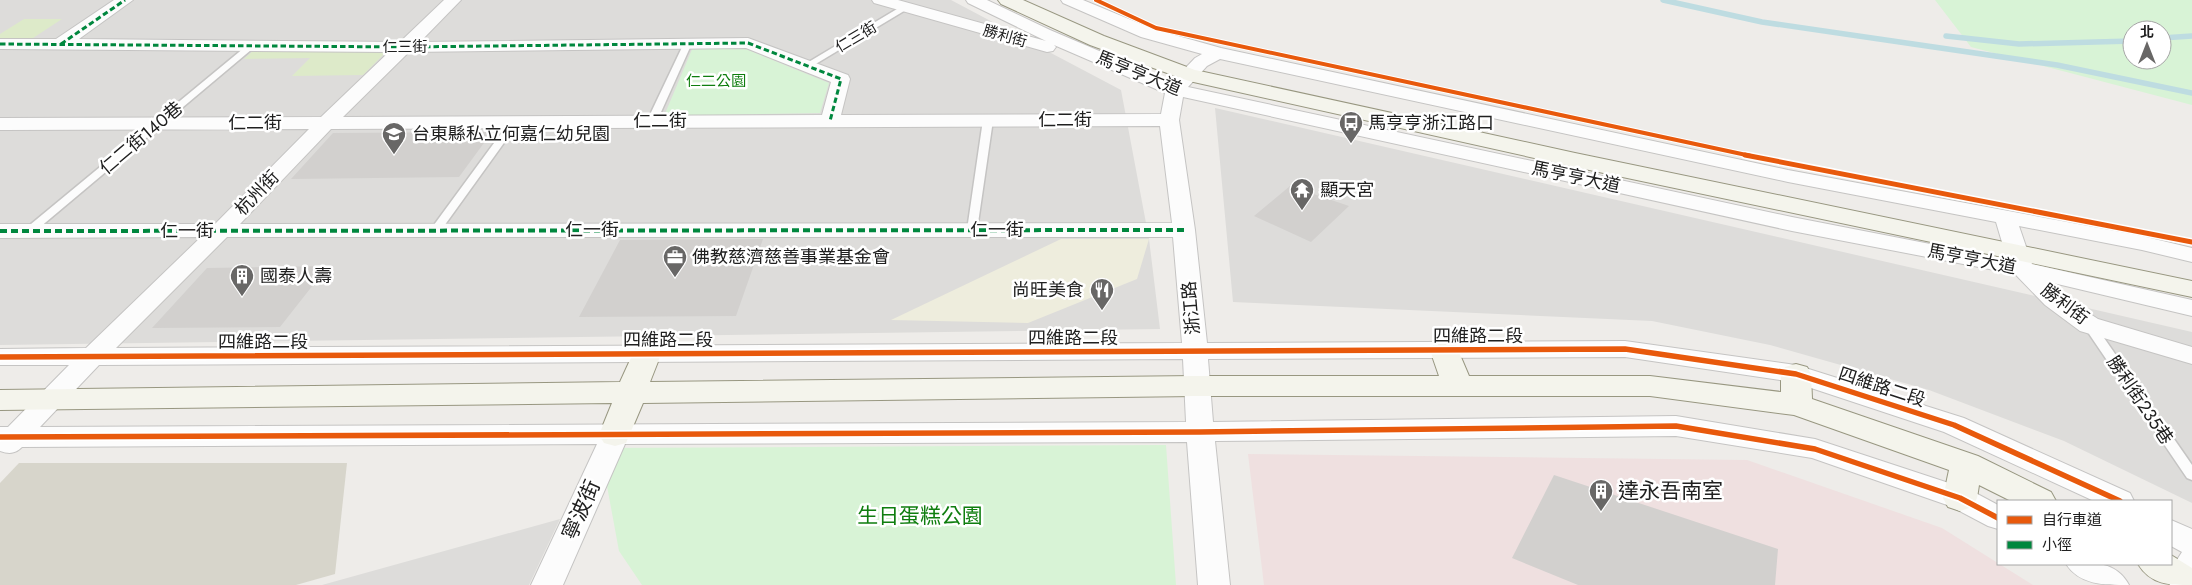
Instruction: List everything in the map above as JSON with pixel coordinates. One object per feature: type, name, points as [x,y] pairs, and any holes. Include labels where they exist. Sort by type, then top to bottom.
[{"type":"street","points":[[60,44],[125,0]]},
{"type":"street","name":"杭州街","points":[[5,442],[51,400],[92,357],[221,231],[326,123],[453,0]]},
{"type":"street","name":"勝利街","points":[[880,0],[1131,70]]},
{"type":"street","name":"馬亨亨大道","points":[[974,0],[1044,34],[1131,70],[1196,70],[1789,199],[2013,243],[2192,289]]},
{"type":"street","name":"馬亨亨大道","points":[[1008,0],[1047,20],[1132,55],[1196,70],[1789,199],[2013,243],[2192,273]]},
{"type":"street","name":"馬亨亨大道","points":[[1035,0],[1151,47],[1196,70]]},
{"type":"street","name":"馬亨亨大道","points":[[1069,0],[1147,34],[1196,70]]},
{"type":"street","name":"仁三街","points":[[0,44],[253,44],[405,47],[748,43],[841,79],[830,120]]},
{"type":"street","name":"浙江路","points":[[1196,70],[1169,120],[1184,230],[1214,585]]},
{"type":"street","name":"仁二街","points":[[0,124],[1169,120]]},
{"type":"street","name":"仁一街","points":[[0,231],[1184,230]]},
{"type":"street","name":"勝利街","points":[[2013,243],[2053,300],[2089,325],[2192,356]]},
{"type":"street","name":"馬亨亨大道","points":[[2013,243],[2142,244],[2192,255]]},
{"type":"street","name":"馬亨亨大道","points":[[2013,243],[2192,308]]},
{"type":"street","name":"四維路二段","points":[[0,357],[1625,349],[1796,374],[1954,424],[2118,500]]},
{"type":"street","points":[[1445,350],[1457,386]]},
{"type":"street","points":[[615,435],[646,354]]},
{"type":"street","points":[[1796,374],[1796,405]]},
{"type":"street","points":[[0,400],[1196,386],[1650,386],[1796,405],[1967,464],[2037,500]]},
{"type":"street","points":[[5,442],[1676,426],[1815,449],[1960,498],[1997,517]]},
{"type":"street","name":"寧波街","points":[[547,585],[615,435]]},
{"type":"street","points":[[1960,498],[1967,464]]},
{"type":"street","points":[[2172,532],[2192,544]]},
{"type":"street","points":[[2083,565],[2113,585]]},
{"type":"lane","name":"仁三街","points":[[806,66],[905,8]]},
{"type":"lane","points":[[652,121],[688,43]]},
{"type":"lane","name":"仁二街140巷","points":[[29,231],[253,44]]},
{"type":"lane","points":[[972,230],[988,120]]},
{"type":"lane","points":[[435,231],[514,122]]},
{"type":"lane","name":"勝利街235巷","points":[[2089,325],[2192,476]]},
{"type":"shaded area","points":[[0,0],[951,0],[1121,90],[1149,239],[1160,329],[0,345]]},
{"type":"shaded area","points":[[1215,108],[2192,332],[2192,503],[2064,441],[1929,390],[1770,345],[1652,321],[1233,302]]},
{"type":"shaded area","points":[[1061,239],[1149,239],[1137,279],[1028,323],[891,320]]},
{"type":"shaded area","points":[[1248,454],[1747,460],[1942,528],[1997,562],[1997,565],[2001,565],[2033,585],[1264,585]]},
{"type":"shaded area","points":[[19,463],[347,463],[335,574],[296,585],[0,585],[0,483]]},
{"type":"shaded area","points":[[560,519],[529,585],[322,585]]},
{"type":"green space","points":[[1935,0],[2192,0],[2192,105],[1971,47]]},
{"type":"green space","points":[[24,19],[62,19],[27,42],[0,42],[0,34]]},
{"type":"green space","points":[[392,46],[363,75],[292,76],[310,58],[244,59],[257,47]]},
{"type":"green space","name":"仁二公園","points":[[693,47],[743,48],[829,83],[820,113],[664,116]]},
{"type":"green space","name":"生日蛋糕公園","points":[[1166,445],[1176,585],[642,585],[619,551],[600,448]]},
{"type":"building","name":"台東縣私立何嘉仁幼兒園","points":[[492,132],[459,177],[291,179],[333,133]]},
{"type":"building","name":"顯天宮","points":[[1290,186],[1349,206],[1311,242],[1254,216]]},
{"type":"building","name":"佛教慈濟慈善事業基金會","points":[[763,239],[736,316],[579,317],[620,240]]},
{"type":"building","name":"國泰人壽","points":[[328,266],[280,327],[152,328],[207,268]]},
{"type":"building","name":"達永吾南室","points":[[1554,475],[1778,549],[1775,585],[1578,585],[1512,558]]},
{"type":"waterway","points":[[1663,0],[1762,22],[2057,65],[2192,93]]},
{"type":"waterway","points":[[1946,36],[2019,44],[2122,41]]},
{"type":"waterway","points":[[2172,37],[2192,36]]},
{"type":"marked path","points":[[61,44],[125,0]]},
{"type":"marked path","points":[[0,44],[405,47],[748,43],[841,79],[830,121]]},
{"type":"marked path","points":[[0,231],[1184,230]]},
{"type":"cycle path","points":[[1096,0],[1156,28],[1806,168],[2192,242]]},
{"type":"cycle path","points":[[0,357],[1625,349],[1796,374],[1954,425],[2118,500]]},
{"type":"cycle path","points":[[0,437],[1200,432],[1676,426],[1815,449],[1960,498],[1997,517]]},
{"type":"place","name":"馬亨亨浙江路口","points":[[1351,144]]},
{"type":"place","name":"台東縣私立何嘉仁幼兒園","points":[[394,155]]},
{"type":"place","name":"顯天宮","points":[[1302,211]]},
{"type":"place","name":"佛教慈濟慈善事業基金會","points":[[675,278]]},
{"type":"place","name":"國泰人壽","points":[[242,297]]},
{"type":"place","name":"尚旺美食","points":[[1102,311]]},
{"type":"place","name":"達永吾南室","points":[[1601,512]]}]
